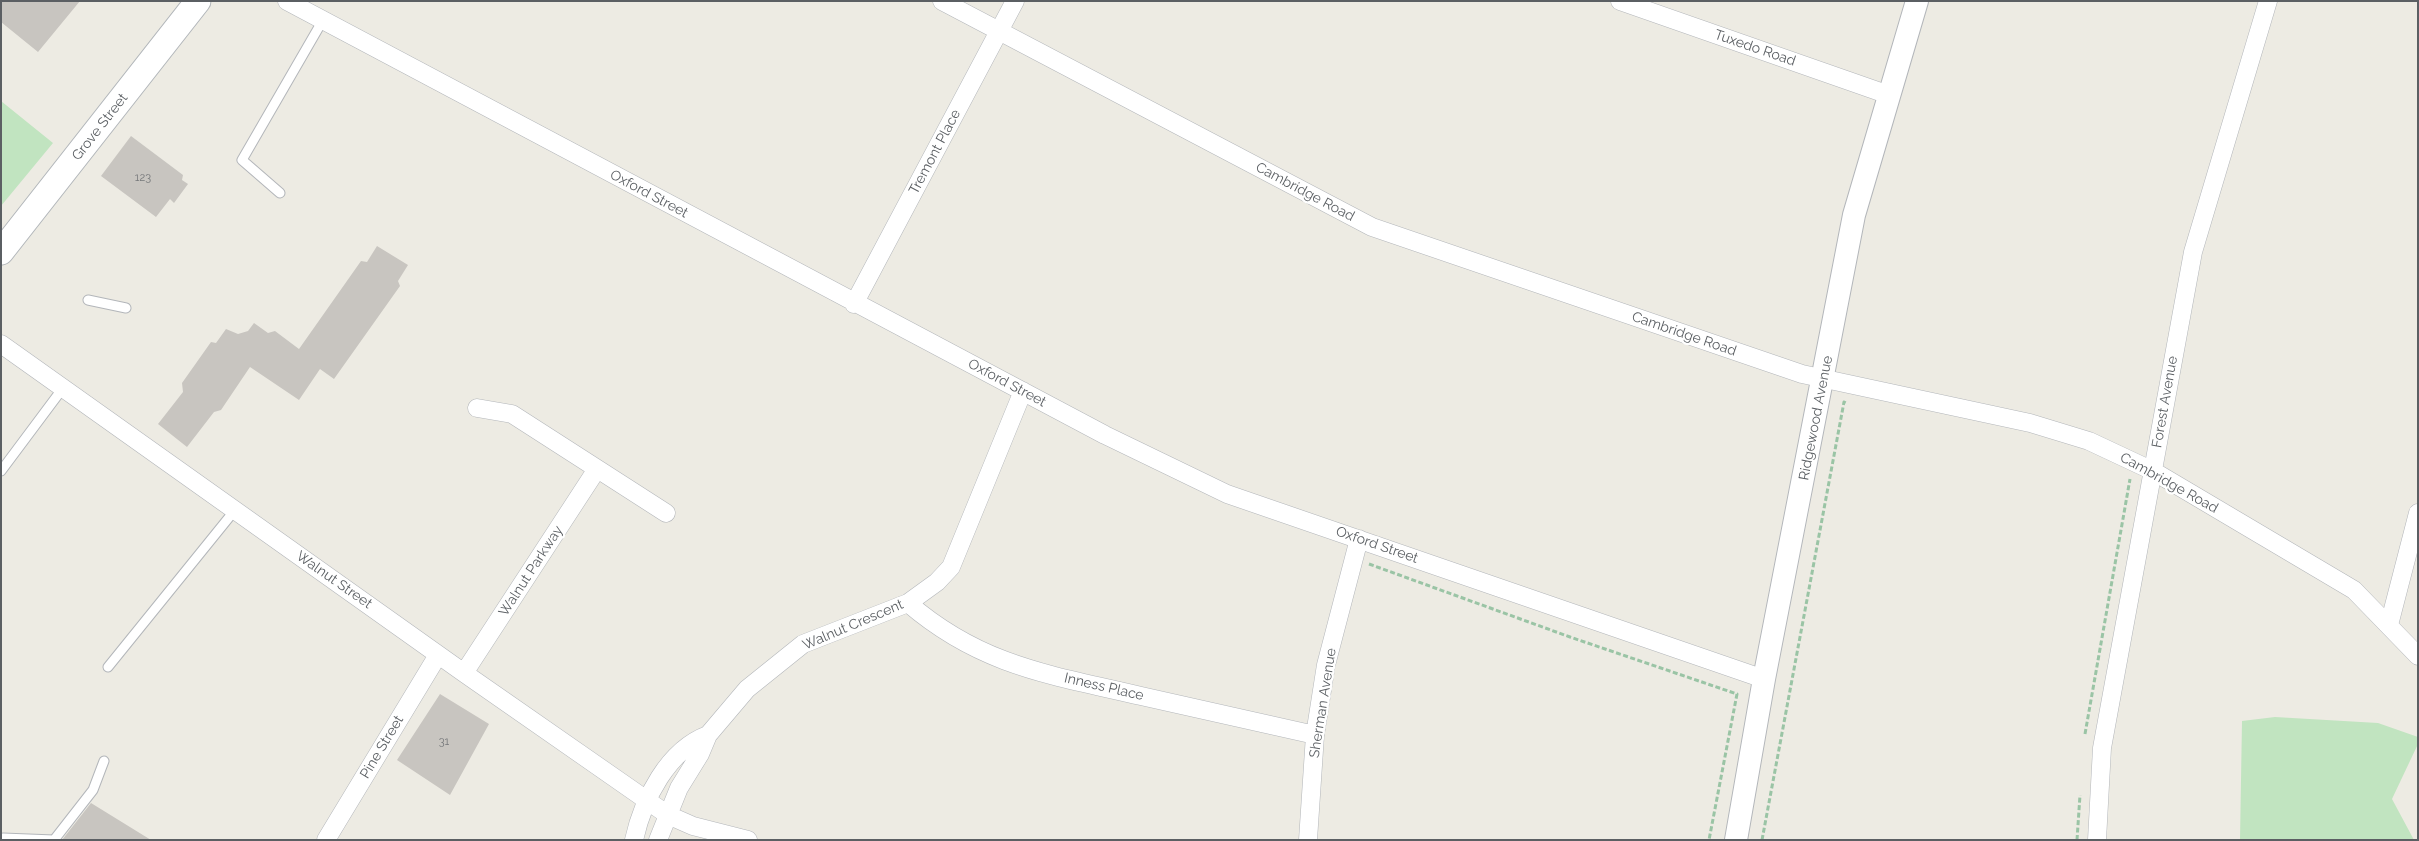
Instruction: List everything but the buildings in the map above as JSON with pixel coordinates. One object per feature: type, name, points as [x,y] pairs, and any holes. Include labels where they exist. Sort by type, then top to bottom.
[{"type":"main road","name":"Grove Street","points":[[1,252],[198,1]]},
{"type":"street","name":"Oxford Street","points":[[287,1],[854,304],[1105,435],[1227,494],[1764,679]]},
{"type":"street","name":"Cambridge Road","points":[[942,1],[1372,227],[1823,380],[2030,423],[2089,441],[2153,471],[2354,590],[2418,656]]},
{"type":"street","name":"Tremont Place","points":[[854,304],[1015,1]]},
{"type":"street","name":"Tuxedo Road","points":[[1620,1],[1890,95]]},
{"type":"street","name":"Ridgewood Avenue","points":[[1736,840],[1764,679],[1854,215],[1917,1]]},
{"type":"street","name":"Forest Avenue","points":[[2097,840],[2102,748],[2193,252],[2268,1]]},
{"type":"street","name":"Walnut Street","points":[[1,344],[438,655],[668,815],[693,826],[748,840]]},
{"type":"street","name":"Walnut Crescent","points":[[658,840],[668,815],[708,735],[747,689],[803,644],[908,603],[937,582],[951,566],[1023,391]]},
{"type":"street","points":[[477,408],[512,414],[666,513]]},
{"type":"street","name":"Walnut Parkway","points":[[464,673],[597,469]]},
{"type":"street","points":[[2389,625],[2418,513]]},
{"type":"street","name":"Sherman Avenue","points":[[1308,840],[1315,735],[1326,665],[1360,539]]},
{"type":"street","name":"Inness Place","points":[[908,603],[932,624],[976,650],[1027,670],[1315,735]]},
{"type":"street","name":"Pine Street","points":[[326,840],[438,655]]},
{"type":"street","name":"Walnut Crescent","points":[[634,840],[646,800],[661,775],[691,741],[708,735]]},
{"type":"lane","points":[[280,193],[242,160],[323,20]]},
{"type":"lane","points":[[88,300],[126,308]]},
{"type":"lane","points":[[1,471],[63,388]]},
{"type":"lane","points":[[108,667],[235,510]]},
{"type":"lane","points":[[3,838],[54,840],[93,790],[104,761]]},
{"type":"path","points":[[1762,840],[1844,402],[1853,404]]},
{"type":"path","points":[[2085,742],[2131,476]]},
{"type":"path","points":[[1366,573],[1369,564],[1570,637],[1737,694],[1709,840]]},
{"type":"path","points":[[2077,840],[2081,791]]},
{"type":"green space","points":[[1,101],[53,143],[1,206]]},
{"type":"green space","points":[[2275,717],[2378,723],[2418,737],[2418,744],[2392,799],[2414,840],[2240,840],[2242,721]]}]
